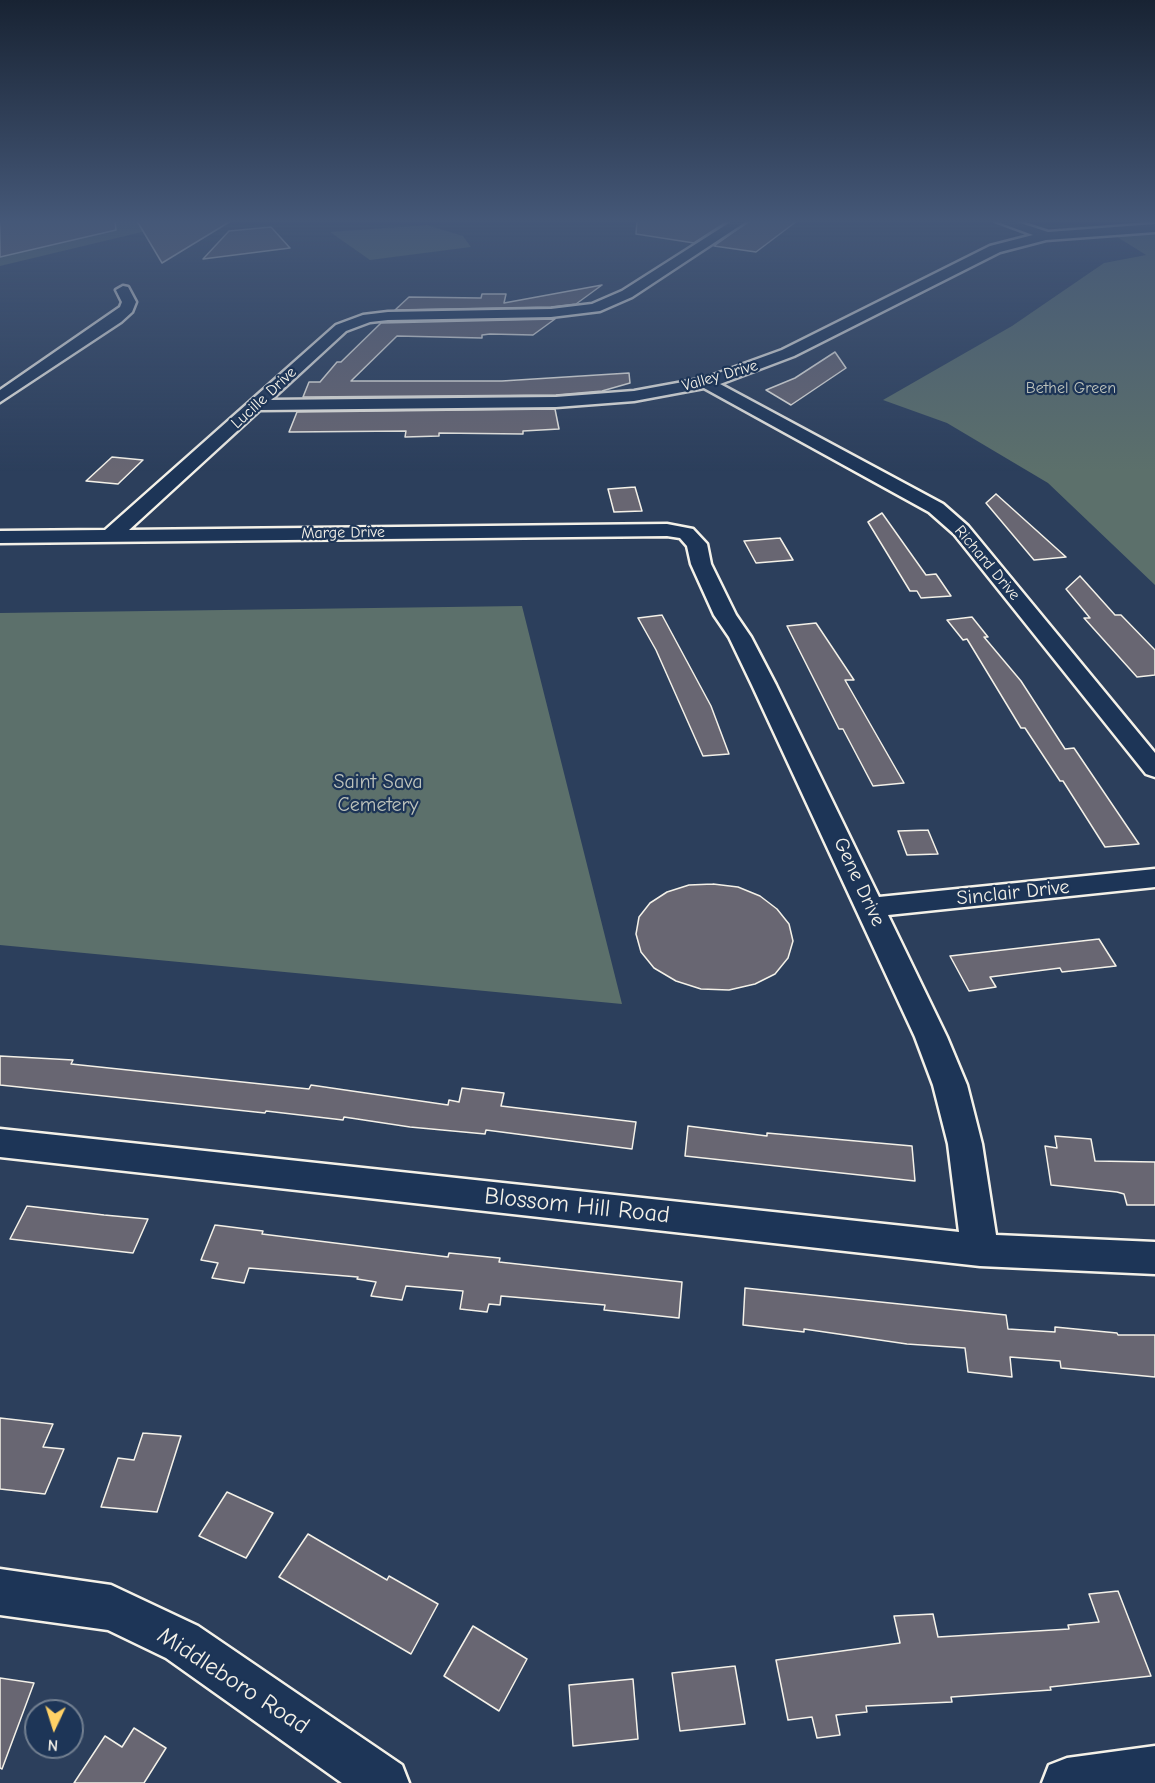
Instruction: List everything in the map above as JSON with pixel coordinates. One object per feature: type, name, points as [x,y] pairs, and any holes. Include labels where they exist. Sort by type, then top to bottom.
[{"type":"street","points":[[0,397],[116,319],[127,309],[128,304]]},
{"type":"street","name":"Lucille Drive","points":[[110,536],[333,333],[353,322],[388,316],[541,314],[595,308],[604,304]]},
{"type":"street","name":"Valley Drive","points":[[256,405],[556,402],[634,396],[732,376],[788,353],[883,304]]},
{"type":"street","name":"Richard Drive","points":[[706,383],[936,508],[962,530],[1155,769]]},
{"type":"street","name":"Marge Drive","points":[[0,537],[667,530],[686,533]]},
{"type":"street","name":"Gene Drive","points":[[686,533],[697,543],[701,564],[725,615],[740,637],[765,685],[872,907],[931,1036],[950,1085],[965,1144],[980,1250]]},
{"type":"street","name":"Sinclair Drive","points":[[872,907],[1155,878]]},
{"type":"street","name":"Blossom Hill Road","points":[[0,1143],[980,1250],[1155,1258]]},
{"type":"street","name":"Middleboro Road","points":[[0,1592],[111,1608],[182,1642],[384,1783]]},
{"type":"street","points":[[1067,1783],[1155,1771]]},
{"type":"green space","name":"Bethel Green","points":[[1044,304],[1155,304],[1155,585],[1048,483],[947,423],[883,400],[1012,326]]},
{"type":"green space","name":"Saint Sava Cemetery","points":[[522,606],[622,1004],[0,945],[0,613]]},
{"type":"building","points":[[401,304],[574,304],[551,307],[395,310]]},
{"type":"building","points":[[555,319],[533,335],[490,334],[482,335],[482,338],[397,336],[351,381],[502,381],[629,373],[630,383],[602,391],[556,395],[303,397],[309,382],[320,382],[337,362],[341,362],[381,323]]},
{"type":"building","points":[[835,352],[846,368],[791,405],[766,390],[795,378]]},
{"type":"building","points":[[555,409],[559,429],[523,431],[523,434],[439,433],[439,436],[405,437],[406,431],[289,432],[297,412]]},
{"type":"building","points":[[112,457],[143,460],[118,484],[86,481]]},
{"type":"building","points":[[635,487],[642,511],[614,512],[608,489]]},
{"type":"building","points":[[996,494],[1066,557],[1034,560],[986,503]]},
{"type":"building","points":[[882,513],[926,575],[936,574],[951,596],[921,598],[917,591],[910,591],[868,522]]},
{"type":"building","points":[[780,538],[793,560],[756,563],[744,541]]},
{"type":"building","points":[[1080,576],[1115,615],[1121,615],[1155,650],[1155,675],[1137,677],[1084,618],[1090,618],[1066,589]]},
{"type":"building","points":[[662,615],[711,706],[729,754],[703,756],[656,650],[638,618]]},
{"type":"building","points":[[972,617],[988,637],[984,637],[1021,681],[1065,749],[1074,748],[1139,844],[1105,847],[1063,781],[1060,781],[1025,728],[1021,728],[967,639],[963,640],[947,620]]},
{"type":"building","points":[[816,623],[854,680],[845,680],[904,783],[873,786],[843,729],[839,729],[787,626]]},
{"type":"building","points":[[928,830],[938,854],[907,855],[898,831]]},
{"type":"building","points":[[713,884],[738,887],[760,896],[777,909],[789,924],[793,941],[788,958],[775,974],[755,984],[729,990],[701,989],[676,981],[654,968],[641,952],[636,934],[639,917],[650,903],[667,892],[689,885]]},
{"type":"building","points":[[1099,939],[1116,966],[1062,972],[1060,968],[990,977],[996,987],[969,991],[950,956]]},
{"type":"building","points":[[0,1056],[73,1060],[71,1064],[309,1089],[311,1085],[448,1105],[449,1100],[459,1102],[462,1088],[504,1093],[501,1106],[636,1122],[632,1149],[486,1130],[485,1134],[410,1127],[344,1117],[343,1120],[266,1111],[265,1113],[0,1085]]},
{"type":"building","points":[[688,1126],[767,1136],[767,1133],[912,1146],[915,1181],[685,1156]]},
{"type":"building","points":[[1055,1136],[1091,1139],[1095,1161],[1155,1162],[1155,1205],[1127,1205],[1124,1194],[1117,1192],[1051,1185],[1045,1146],[1057,1148]]},
{"type":"building","points":[[27,1206],[148,1219],[133,1253],[10,1239]]},
{"type":"building","points":[[215,1225],[263,1231],[262,1234],[448,1257],[449,1253],[500,1258],[499,1262],[682,1282],[679,1318],[604,1310],[605,1305],[501,1296],[500,1305],[489,1304],[487,1312],[460,1309],[463,1291],[406,1286],[402,1300],[371,1296],[376,1282],[357,1279],[358,1277],[249,1268],[244,1283],[212,1278],[218,1263],[201,1260]]},
{"type":"building","points":[[745,1288],[1006,1315],[1008,1329],[1055,1332],[1055,1327],[1117,1333],[1118,1335],[1155,1335],[1155,1377],[1061,1368],[1060,1361],[1010,1357],[1012,1377],[968,1372],[965,1348],[907,1344],[804,1329],[804,1332],[743,1325]]},
{"type":"building","points":[[0,1418],[53,1424],[43,1447],[64,1449],[45,1494],[0,1489]]},
{"type":"building","points":[[143,1433],[181,1436],[157,1512],[101,1507],[118,1458],[134,1460]]},
{"type":"building","points":[[227,1492],[273,1513],[246,1558],[199,1536]]},
{"type":"building","points":[[308,1534],[387,1580],[389,1576],[438,1604],[411,1654],[279,1577]]},
{"type":"building","points":[[1118,1591],[1151,1676],[1050,1687],[1051,1690],[951,1697],[952,1702],[866,1706],[867,1712],[836,1715],[840,1735],[817,1738],[812,1717],[788,1720],[776,1660],[900,1643],[894,1616],[933,1614],[938,1637],[1069,1629],[1068,1625],[1099,1622],[1089,1594]]},
{"type":"building","points":[[473,1626],[527,1659],[499,1711],[444,1676]]},
{"type":"building","points":[[735,1666],[745,1724],[680,1731],[672,1673]]},
{"type":"building","points":[[0,1678],[34,1683],[28,1699],[24,1699],[24,1710],[2,1769],[0,1768]]},
{"type":"building","points":[[633,1679],[638,1739],[573,1746],[569,1685]]},
{"type":"building","points":[[134,1728],[166,1748],[144,1783],[74,1783],[105,1736],[122,1747]]}]
